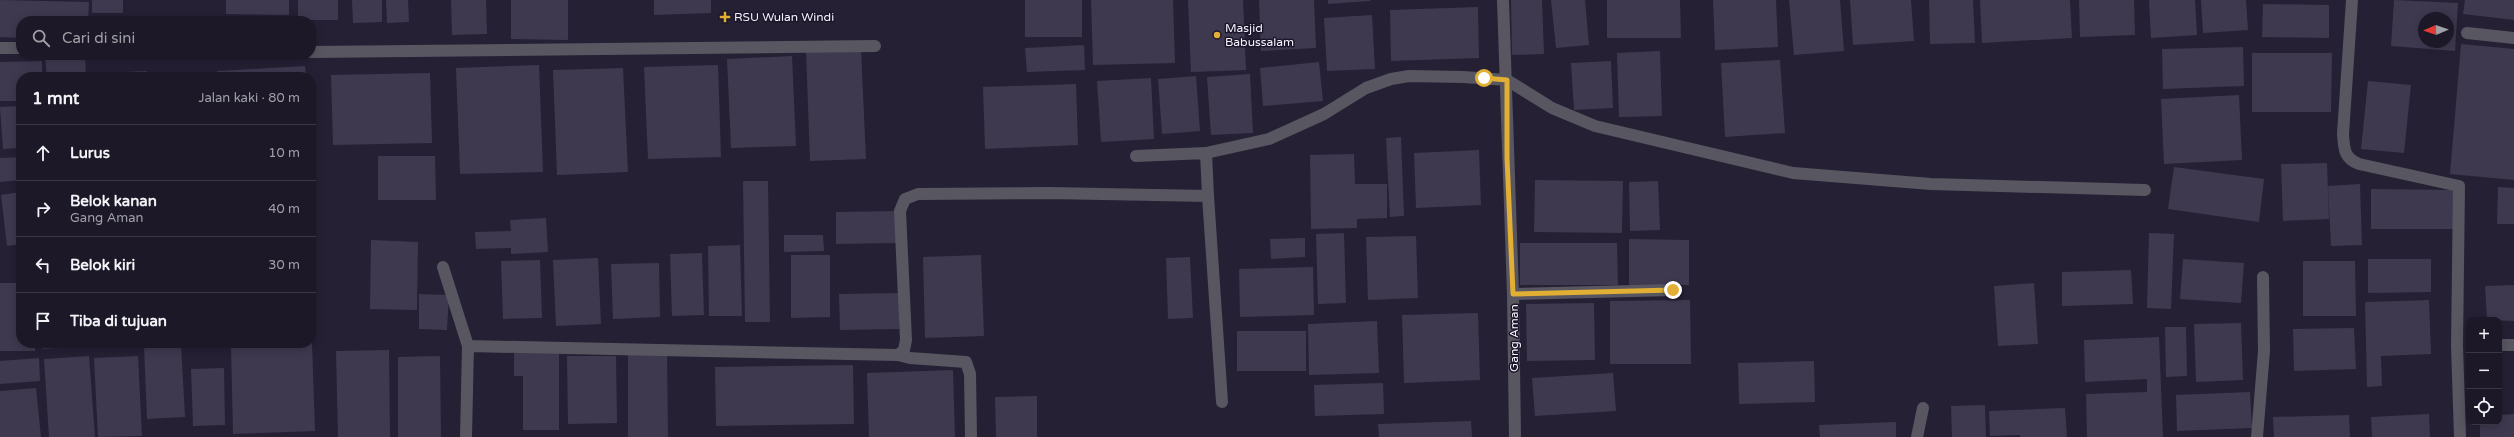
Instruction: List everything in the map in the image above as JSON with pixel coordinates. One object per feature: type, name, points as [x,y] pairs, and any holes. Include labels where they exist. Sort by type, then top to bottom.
[{"type":"street","name":"Gang Aman","points":[[1503,0],[1507,80],[1507,158],[1513,294],[1515,437]]},
{"type":"street","points":[[2352,0],[2343,134],[2344,150],[2348,160],[2359,164],[2459,186],[2458,263],[2463,345],[2460,437]]},
{"type":"street","points":[[2467,33],[2514,38]]},
{"type":"street","points":[[316,52],[875,46]]},
{"type":"street","points":[[0,48],[16,48]]},
{"type":"street","points":[[1136,156],[1206,153],[1269,139],[1324,114],[1366,88],[1391,79],[1409,76],[1507,80],[1552,108],[1595,126],[1793,173],[1931,184],[2145,190]]},
{"type":"street","points":[[1206,153],[1222,402]]},
{"type":"street","points":[[898,354],[904,350],[906,340],[900,211],[902,203],[910,196],[933,194],[1050,193],[1208,196]]},
{"type":"street","points":[[443,267],[468,346],[466,437]]},
{"type":"street","points":[[2257,437],[2264,351],[2263,277]]},
{"type":"street","points":[[1513,294],[1673,290]]},
{"type":"street","points":[[2502,345],[2514,345]]},
{"type":"street","points":[[468,346],[898,354],[910,358],[966,362],[970,374],[971,437]]},
{"type":"street","points":[[1917,437],[1923,408]]},
{"type":"building","points":[[0,0],[89,2],[88,16],[16,16],[16,38],[0,37]]},
{"type":"building","points":[[92,0],[123,0],[123,13],[92,13]]},
{"type":"building","points":[[226,0],[289,0],[289,15],[226,14]]},
{"type":"building","points":[[298,0],[338,0],[338,20],[316,20],[316,16],[298,16]]},
{"type":"building","points":[[352,0],[382,0],[382,22],[353,23]]},
{"type":"building","points":[[386,0],[408,0],[409,22],[387,23]]},
{"type":"building","points":[[451,0],[486,0],[487,34],[452,35]]},
{"type":"building","points":[[511,0],[568,0],[568,40],[511,39]]},
{"type":"building","points":[[654,0],[711,0],[711,13],[654,15]]},
{"type":"building","points":[[1025,0],[1082,0],[1082,37],[1025,37]]},
{"type":"building","points":[[1091,0],[1173,0],[1175,63],[1093,65]]},
{"type":"building","name":"Masjid Babussalam","points":[[1188,0],[1243,0],[1246,70],[1191,72]]},
{"type":"building","points":[[1259,0],[1314,0],[1316,48],[1261,51]]},
{"type":"building","points":[[1328,0],[1370,0],[1370,1],[1328,4]]},
{"type":"building","points":[[1511,0],[1542,0],[1544,54],[1512,55]]},
{"type":"building","points":[[1551,0],[1585,0],[1589,45],[1556,48]]},
{"type":"building","points":[[1607,0],[1680,0],[1681,38],[1607,38]]},
{"type":"building","points":[[1713,0],[1776,0],[1778,47],[1715,50]]},
{"type":"building","points":[[1789,0],[1840,0],[1844,51],[1794,55]]},
{"type":"building","points":[[1850,0],[1911,0],[1914,41],[1853,45]]},
{"type":"building","points":[[1929,0],[1973,0],[1975,43],[1930,44]]},
{"type":"building","points":[[1980,0],[2070,0],[2072,38],[1982,43]]},
{"type":"building","points":[[2079,0],[2134,0],[2135,35],[2080,37]]},
{"type":"building","points":[[2149,0],[2195,0],[2197,35],[2151,38]]},
{"type":"building","points":[[2201,0],[2246,0],[2248,30],[2203,33]]},
{"type":"building","points":[[2394,0],[2458,3],[2455,51],[2391,46]]},
{"type":"building","points":[[2465,0],[2514,0],[2514,20],[2463,14]]},
{"type":"building","points":[[2263,4],[2329,5],[2329,38],[2262,37]]},
{"type":"building","points":[[1478,7],[1479,58],[1391,61],[1390,10]]},
{"type":"building","points":[[1372,15],[1375,69],[1327,71],[1324,18]]},
{"type":"building","points":[[2461,44],[2514,49],[2514,180],[2450,174]]},
{"type":"building","points":[[1084,45],[1085,70],[1027,72],[1025,48]]},
{"type":"building","points":[[2243,47],[2244,86],[2163,89],[2162,49]]},
{"type":"building","points":[[861,49],[866,159],[810,161],[806,51]]},
{"type":"building","points":[[1660,51],[1662,116],[1619,117],[1617,53]]},
{"type":"building","points":[[2252,53],[2332,53],[2331,112],[2252,112]]},
{"type":"building","points":[[792,56],[796,146],[731,148],[727,59]]},
{"type":"building","points":[[45,60],[85,60],[86,72],[46,72]]},
{"type":"building","points":[[1780,60],[1785,133],[1725,137],[1721,63]]},
{"type":"building","points":[[42,61],[42,72],[16,72],[16,101],[0,101],[0,62]]},
{"type":"building","points":[[1611,61],[1613,108],[1574,110],[1571,63]]},
{"type":"building","points":[[1319,62],[1323,101],[1263,106],[1260,68]]},
{"type":"building","points":[[539,65],[543,172],[460,174],[456,68]]},
{"type":"building","points":[[718,65],[721,157],[648,159],[644,67]]},
{"type":"building","points":[[305,66],[306,72],[217,72]]},
{"type":"building","points":[[623,68],[628,172],[557,175],[553,70]]},
{"type":"building","points":[[147,71],[147,72],[123,72]]},
{"type":"building","points":[[430,73],[432,143],[333,145],[331,75]]},
{"type":"building","points":[[1250,74],[1253,133],[1211,135],[1207,77]]},
{"type":"building","points":[[1196,76],[1200,131],[1162,134],[1158,79]]},
{"type":"building","points":[[1151,78],[1154,139],[1101,142],[1097,81]]},
{"type":"building","points":[[2368,81],[2411,85],[2404,153],[2361,149]]},
{"type":"building","points":[[1076,84],[1078,145],[985,149],[983,87]]},
{"type":"building","points":[[2239,95],[2242,160],[2164,164],[2161,99]]},
{"type":"building","points":[[16,106],[16,148],[3,149],[0,107]]},
{"type":"building","points":[[1401,137],[1404,216],[1390,217],[1386,138]]},
{"type":"building","points":[[1479,150],[1481,205],[1416,208],[1414,153]]},
{"type":"building","points":[[1354,154],[1355,184],[1387,184],[1387,218],[1357,219],[1357,228],[1311,229],[1310,155]]},
{"type":"building","points":[[378,156],[435,156],[436,200],[378,200]]},
{"type":"building","points":[[16,157],[16,180],[0,182],[0,158]]},
{"type":"building","points":[[2327,163],[2329,219],[2283,221],[2281,164]]},
{"type":"building","points":[[2174,167],[2264,179],[2259,222],[2168,209]]},
{"type":"building","points":[[1535,180],[1623,181],[1622,233],[1534,232]]},
{"type":"building","points":[[743,181],[768,181],[770,322],[745,322]]},
{"type":"building","points":[[1658,181],[1660,230],[1630,231],[1629,182]]},
{"type":"building","points":[[2360,184],[2362,245],[2331,246],[2328,186]]},
{"type":"building","points":[[2498,187],[2514,188],[2514,224],[2497,224]]},
{"type":"building","points":[[2371,189],[2455,190],[2455,229],[2371,229]]},
{"type":"building","points":[[16,193],[16,245],[7,246],[1,195]]},
{"type":"building","points":[[899,211],[899,243],[836,244],[836,212]]},
{"type":"building","points":[[546,218],[548,252],[511,254],[511,248],[476,249],[475,232],[511,231],[510,220]]},
{"type":"building","points":[[1344,233],[1346,303],[1318,304],[1316,234]]},
{"type":"building","points":[[2149,233],[2174,234],[2171,309],[2147,308]]},
{"type":"building","points":[[784,235],[823,235],[824,251],[784,252]]},
{"type":"building","points":[[1416,236],[1418,298],[1368,300],[1366,237]]},
{"type":"building","points":[[1305,238],[1305,257],[1271,259],[1270,239]]},
{"type":"building","points":[[1629,239],[1689,240],[1689,285],[1629,285]]},
{"type":"building","points":[[371,240],[418,242],[417,310],[370,309]]},
{"type":"building","points":[[1520,243],[1617,243],[1618,285],[1520,285]]},
{"type":"building","points":[[740,245],[742,316],[709,316],[708,246]]},
{"type":"building","points":[[702,253],[704,315],[672,316],[670,254]]},
{"type":"building","points":[[791,255],[830,255],[830,317],[791,318]]},
{"type":"building","points":[[981,255],[984,336],[925,338],[923,257]]},
{"type":"building","points":[[1190,257],[1193,318],[1168,319],[1166,258]]},
{"type":"building","points":[[598,258],[601,324],[556,326],[553,260]]},
{"type":"building","points":[[2183,259],[2244,263],[2241,303],[2180,299]]},
{"type":"building","points":[[2368,259],[2431,259],[2431,292],[2368,293]]},
{"type":"building","points":[[540,260],[542,318],[503,319],[501,261]]},
{"type":"building","points":[[2303,261],[2355,261],[2356,316],[2303,316]]},
{"type":"building","points":[[659,263],[660,317],[613,319],[611,264]]},
{"type":"building","points":[[1313,267],[1314,315],[1240,317],[1239,269]]},
{"type":"building","points":[[2131,270],[2133,304],[2062,306],[2062,272]]},
{"type":"building","points":[[0,283],[16,283],[16,348],[35,348],[35,351],[0,351]]},
{"type":"building","points":[[2034,283],[2038,344],[1998,346],[1994,286]]},
{"type":"building","points":[[2514,285],[2514,321],[2502,321],[2502,317],[2487,317],[2485,286]]},
{"type":"building","points":[[899,293],[899,329],[840,330],[839,294]]},
{"type":"building","points":[[419,294],[449,295],[447,330],[419,329]]},
{"type":"building","points":[[1690,300],[1691,364],[1610,364],[1610,301]]},
{"type":"building","points":[[2429,300],[2431,354],[2381,356],[2382,386],[2367,387],[2365,302]]},
{"type":"building","points":[[1594,303],[1595,360],[1527,361],[1526,304]]},
{"type":"building","points":[[1478,313],[1480,380],[1404,383],[1402,315]]},
{"type":"building","points":[[1377,321],[1379,373],[1309,375],[1308,324]]},
{"type":"building","points":[[2241,323],[2243,380],[2196,382],[2194,324]]},
{"type":"building","points":[[2165,327],[2186,327],[2187,376],[2166,377]]},
{"type":"building","points":[[2354,328],[2356,369],[2294,371],[2293,329]]},
{"type":"building","points":[[1237,331],[1306,331],[1306,371],[1237,371]]},
{"type":"building","points":[[2159,337],[2163,437],[2087,437],[2086,394],[2147,392],[2147,379],[2085,382],[2084,340]]},
{"type":"building","points":[[144,348],[181,348],[185,417],[147,419]]},
{"type":"building","points":[[231,348],[312,348],[315,431],[233,434]]},
{"type":"building","points":[[389,350],[390,437],[338,437],[336,351]]},
{"type":"building","points":[[514,353],[559,353],[559,430],[523,430],[523,376],[514,376]]},
{"type":"building","points":[[667,353],[668,437],[628,437],[628,354]]},
{"type":"building","points":[[89,356],[95,437],[49,437],[44,359]]},
{"type":"building","points":[[138,356],[142,436],[98,437],[94,358]]},
{"type":"building","points":[[440,356],[441,437],[398,437],[398,357]]},
{"type":"building","points":[[567,356],[616,356],[617,423],[568,424]]},
{"type":"building","points":[[39,358],[40,381],[0,384],[0,361]]},
{"type":"building","points":[[1814,361],[1815,402],[1739,404],[1738,363]]},
{"type":"building","points":[[853,365],[854,424],[716,426],[715,367]]},
{"type":"building","points":[[224,368],[225,425],[193,426],[191,369]]},
{"type":"building","points":[[953,370],[955,437],[869,437],[867,373]]},
{"type":"building","points":[[1613,373],[1616,411],[1535,416],[1532,378]]},
{"type":"building","points":[[1383,383],[1384,414],[1315,416],[1314,385]]},
{"type":"building","points":[[36,388],[41,437],[0,437],[0,391]]},
{"type":"building","points":[[2250,392],[2252,428],[2177,431],[2176,395]]},
{"type":"building","points":[[1037,396],[1037,437],[996,437],[995,397]]},
{"type":"building","points":[[1985,405],[1986,437],[1952,437],[1951,406]]},
{"type":"building","points":[[2065,408],[2067,437],[2020,437],[2020,435],[1990,436],[1989,411]]},
{"type":"building","points":[[2429,414],[2430,437],[2372,437],[2371,417]]},
{"type":"building","points":[[2514,414],[2514,437],[2480,437],[2480,425],[2502,425],[2502,415]]},
{"type":"building","points":[[2349,415],[2350,437],[2274,437],[2273,417]]},
{"type":"building","points":[[1471,421],[1472,437],[1379,437],[1378,424]]},
{"type":"building","points":[[1896,422],[1896,437],[1820,437],[1819,425]]},
{"type":"place","name":"RSU Wulan Windi","points":[[725,17]]},
{"type":"place","name":"Masjid Babussalam","points":[[1217,35]]},
{"type":"route","points":[[1484,78],[1507,80],[1507,158],[1513,294],[1673,290]]}]
